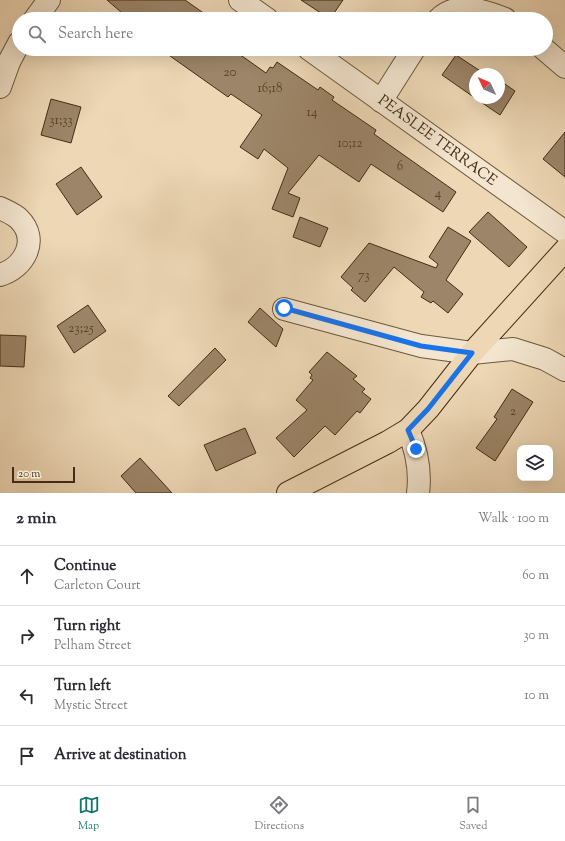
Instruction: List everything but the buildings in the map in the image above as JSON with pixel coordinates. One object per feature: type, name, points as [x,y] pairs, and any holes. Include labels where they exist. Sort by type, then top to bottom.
[{"type":"main road","points":[[288,493],[388,442],[408,430],[428,409],[472,353],[565,250]]},
{"type":"street","points":[[40,12],[49,0]]},
{"type":"street","points":[[240,0],[257,12]]},
{"type":"street","points":[[450,12],[467,9],[487,12]]},
{"type":"street","points":[[0,87],[12,56]]},
{"type":"street","name":"PEASLEE TERRACE","points":[[319,56],[565,232]]},
{"type":"street","points":[[381,101],[410,56]]},
{"type":"street","points":[[552,56],[565,67]]},
{"type":"street","points":[[0,208],[19,219],[25,227],[28,237],[28,248],[25,258],[18,266],[10,272],[0,275]]},
{"type":"street","points":[[284,308],[421,346],[472,353],[513,349],[545,359],[565,370]]},
{"type":"street","points":[[408,430],[416,449],[420,478],[418,493]]},
{"type":"route","points":[[284,308],[421,346],[472,353],[428,409],[408,430],[416,449]]}]
